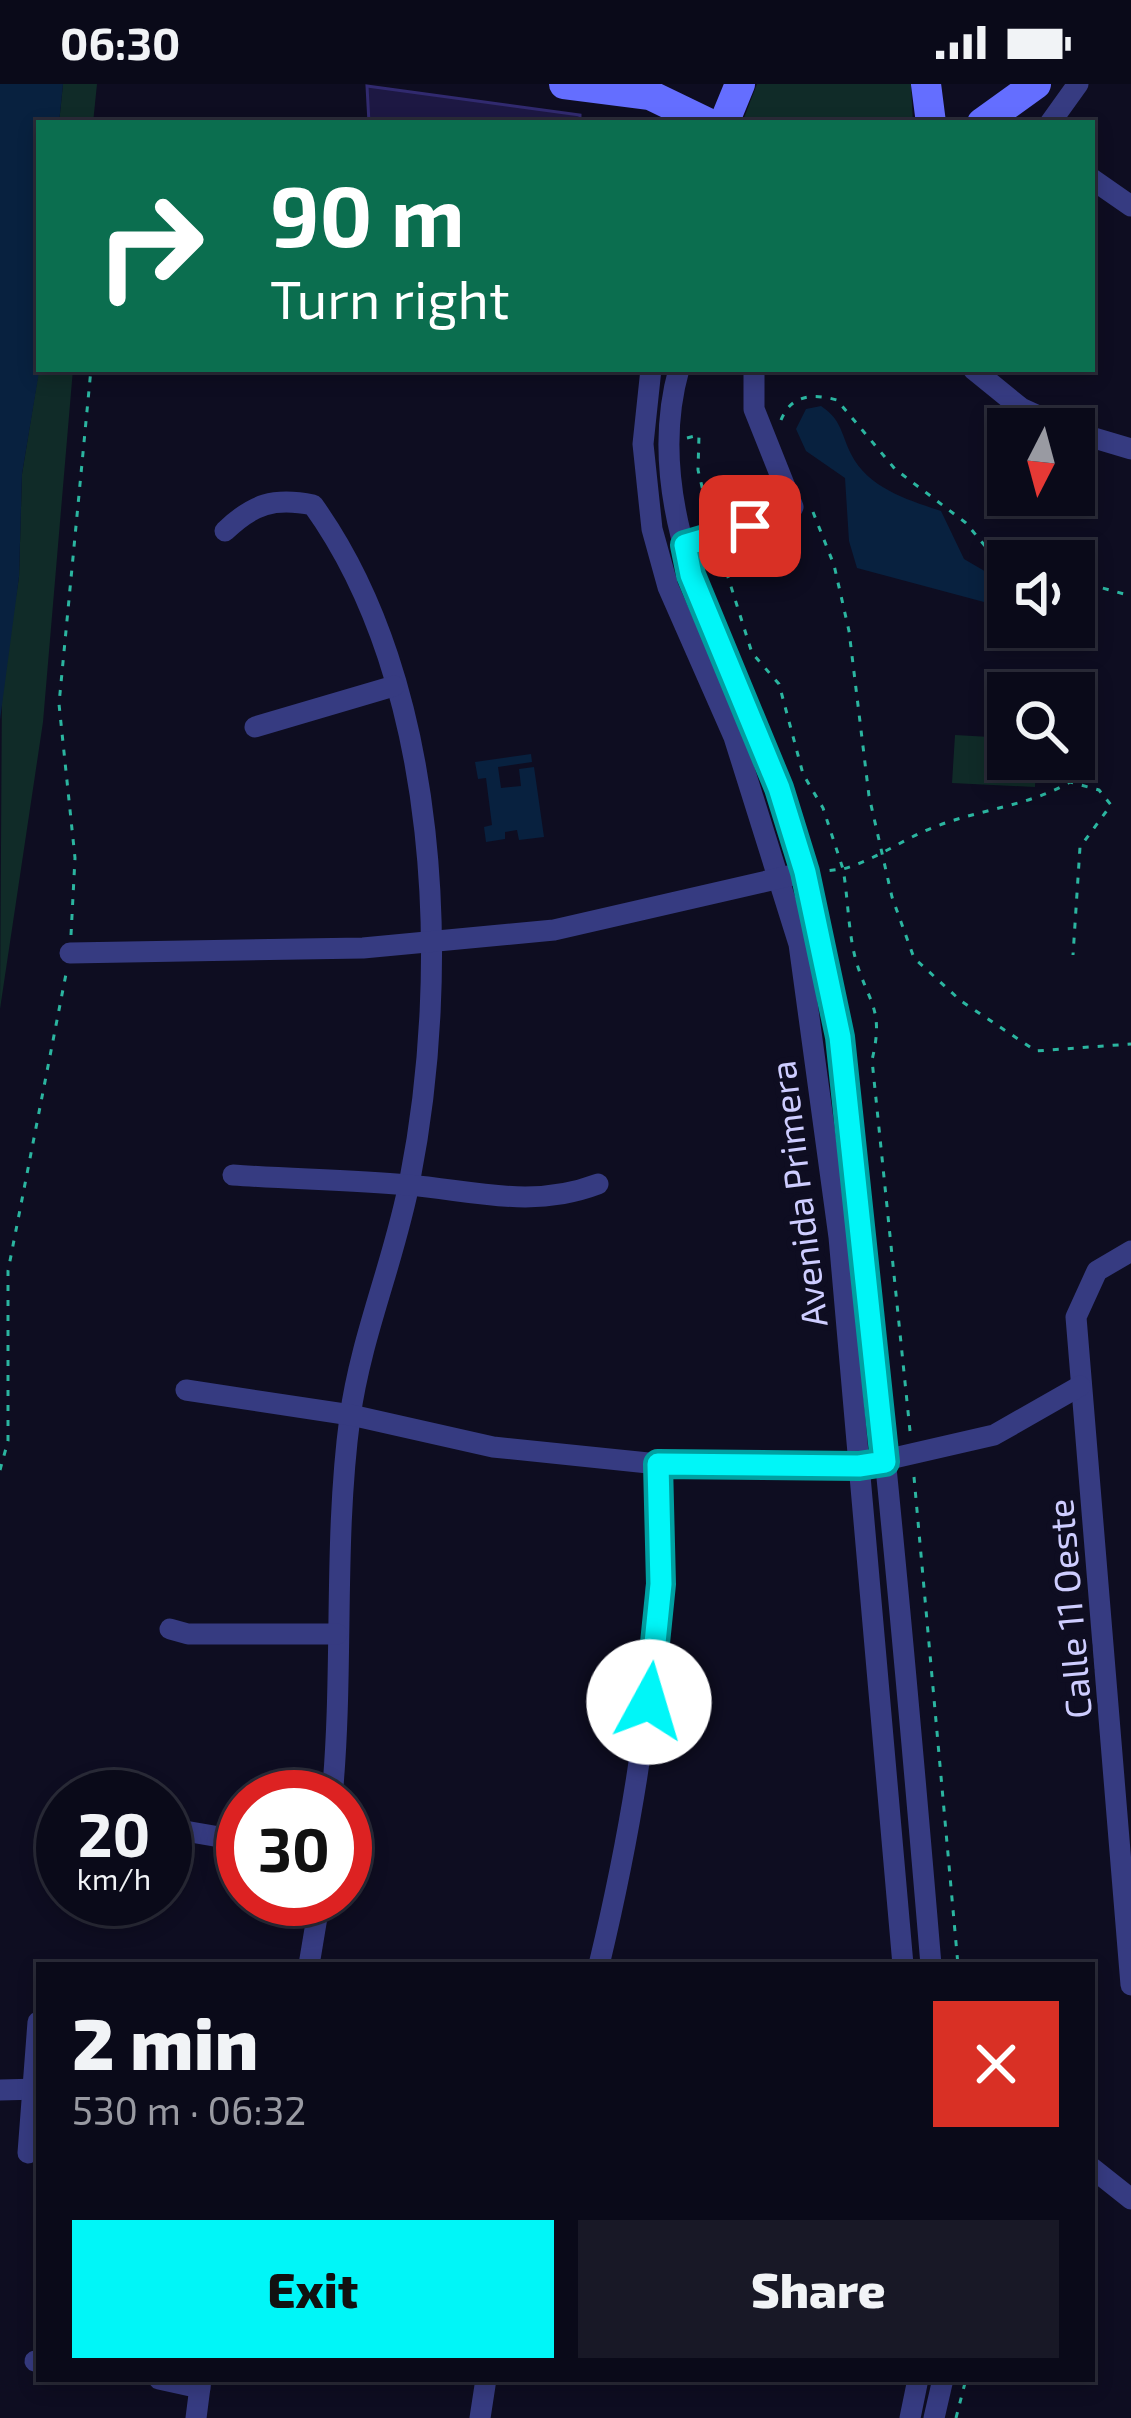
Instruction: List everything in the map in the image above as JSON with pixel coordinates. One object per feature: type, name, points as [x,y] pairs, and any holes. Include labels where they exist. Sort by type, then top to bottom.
[{"type":"main road","points":[[564,84],[650,95],[702,120]]},
{"type":"main road","points":[[725,120],[740,84]]},
{"type":"main road","points":[[926,84],[931,120]]},
{"type":"main road","points":[[986,120],[1036,84]]},
{"type":"street","points":[[1052,120],[1078,84]]},
{"type":"street","points":[[1095,181],[1131,206]]},
{"type":"street","name":"Avenida Primera","points":[[651,372],[643,444],[652,529],[668,587],[734,737],[799,944],[839,1238],[903,1962]]},
{"type":"street","name":"Avenida Primera","points":[[679,372],[670,443],[691,575],[779,788],[805,872],[840,1037],[931,1962]]},
{"type":"street","points":[[685,545],[786,518],[793,507],[754,409],[754,372]]},
{"type":"street","points":[[977,372],[1021,408]]},
{"type":"street","points":[[1095,438],[1131,448]]},
{"type":"street","points":[[225,531],[259,503],[285,499],[313,505],[365,603],[394,686],[428,854],[434,940],[427,1088],[409,1185],[350,1415],[333,1770]]},
{"type":"street","points":[[255,727],[394,686]]},
{"type":"street","points":[[70,953],[363,948],[554,930],[805,872]]},
{"type":"street","points":[[233,1174],[409,1185],[524,1201],[566,1196],[598,1184]]},
{"type":"street","name":"Calle 11 Oeste","points":[[1131,1251],[1097,1271],[1076,1317],[1121,1744],[1131,1985]]},
{"type":"street","points":[[186,1390],[350,1415],[493,1447],[658,1464],[859,1466],[994,1435],[1080,1386]]},
{"type":"street","points":[[600,1962],[645,1741],[661,1584],[658,1464]]},
{"type":"street","points":[[170,1629],[188,1634],[337,1634]]},
{"type":"street","points":[[310,1962],[316,1926]]},
{"type":"street","points":[[0,2090],[36,2089],[28,2153]]},
{"type":"street","points":[[1095,2170],[1131,2199]]},
{"type":"street","points":[[480,2418],[486,2382]]},
{"type":"street","points":[[910,2418],[917,2382]]},
{"type":"street","points":[[934,2418],[942,2382]]},
{"type":"street","points":[[196,2418],[201,2384]]},
{"type":"path","points":[[0,1470],[8,1441],[8,1271],[70,953],[74,858],[59,704],[91,372]]},
{"type":"path","points":[[779,437],[788,405],[803,396],[837,400],[896,469],[966,523],[987,548]]},
{"type":"path","points":[[670,443],[699,435],[704,505],[752,653],[779,684],[803,774],[823,808],[844,869],[855,959],[872,991],[879,1032],[872,1060],[958,1962]]},
{"type":"path","points":[[811,506],[834,565],[849,632],[869,796],[914,958],[961,1001],[1036,1051],[1131,1044]]},
{"type":"path","points":[[1095,586],[1131,596]]},
{"type":"path","points":[[844,869],[883,858],[930,828],[1043,798],[1070,782],[1099,790],[1112,805],[1080,847],[1073,955]]},
{"type":"path","points":[[956,2418],[966,2382]]},
{"type":"green space","points":[[63,84],[97,84],[93,120],[59,120]]},
{"type":"green space","points":[[757,84],[911,84],[913,120],[743,120]]},
{"type":"green space","points":[[39,372],[73,372],[43,722],[0,1009],[2,684],[19,577],[22,474]]},
{"type":"green space","points":[[955,735],[987,737],[987,780],[1035,780],[1035,787],[952,783]]},
{"type":"water","points":[[0,84],[63,84],[59,120],[36,120],[39,372],[22,474],[19,577],[0,720]]},
{"type":"water","points":[[821,406],[828,411],[868,476],[890,491],[941,511],[964,559],[987,572],[987,602],[857,568],[849,541],[845,478],[806,451],[796,429],[806,409]]},
{"type":"water","points":[[531,754],[532,762],[498,767],[501,788],[521,786],[519,769],[534,767],[544,837],[519,840],[517,830],[505,832],[505,839],[486,842],[484,827],[492,825],[486,778],[478,779],[475,762]]},
{"type":"building","points":[[367,86],[580,115],[580,120],[369,120]]},
{"type":"route","points":[[649,1702],[661,1584],[658,1464],[859,1466],[885,1462],[840,1037],[805,872],[779,788],[691,575],[685,545],[750,526]]}]
